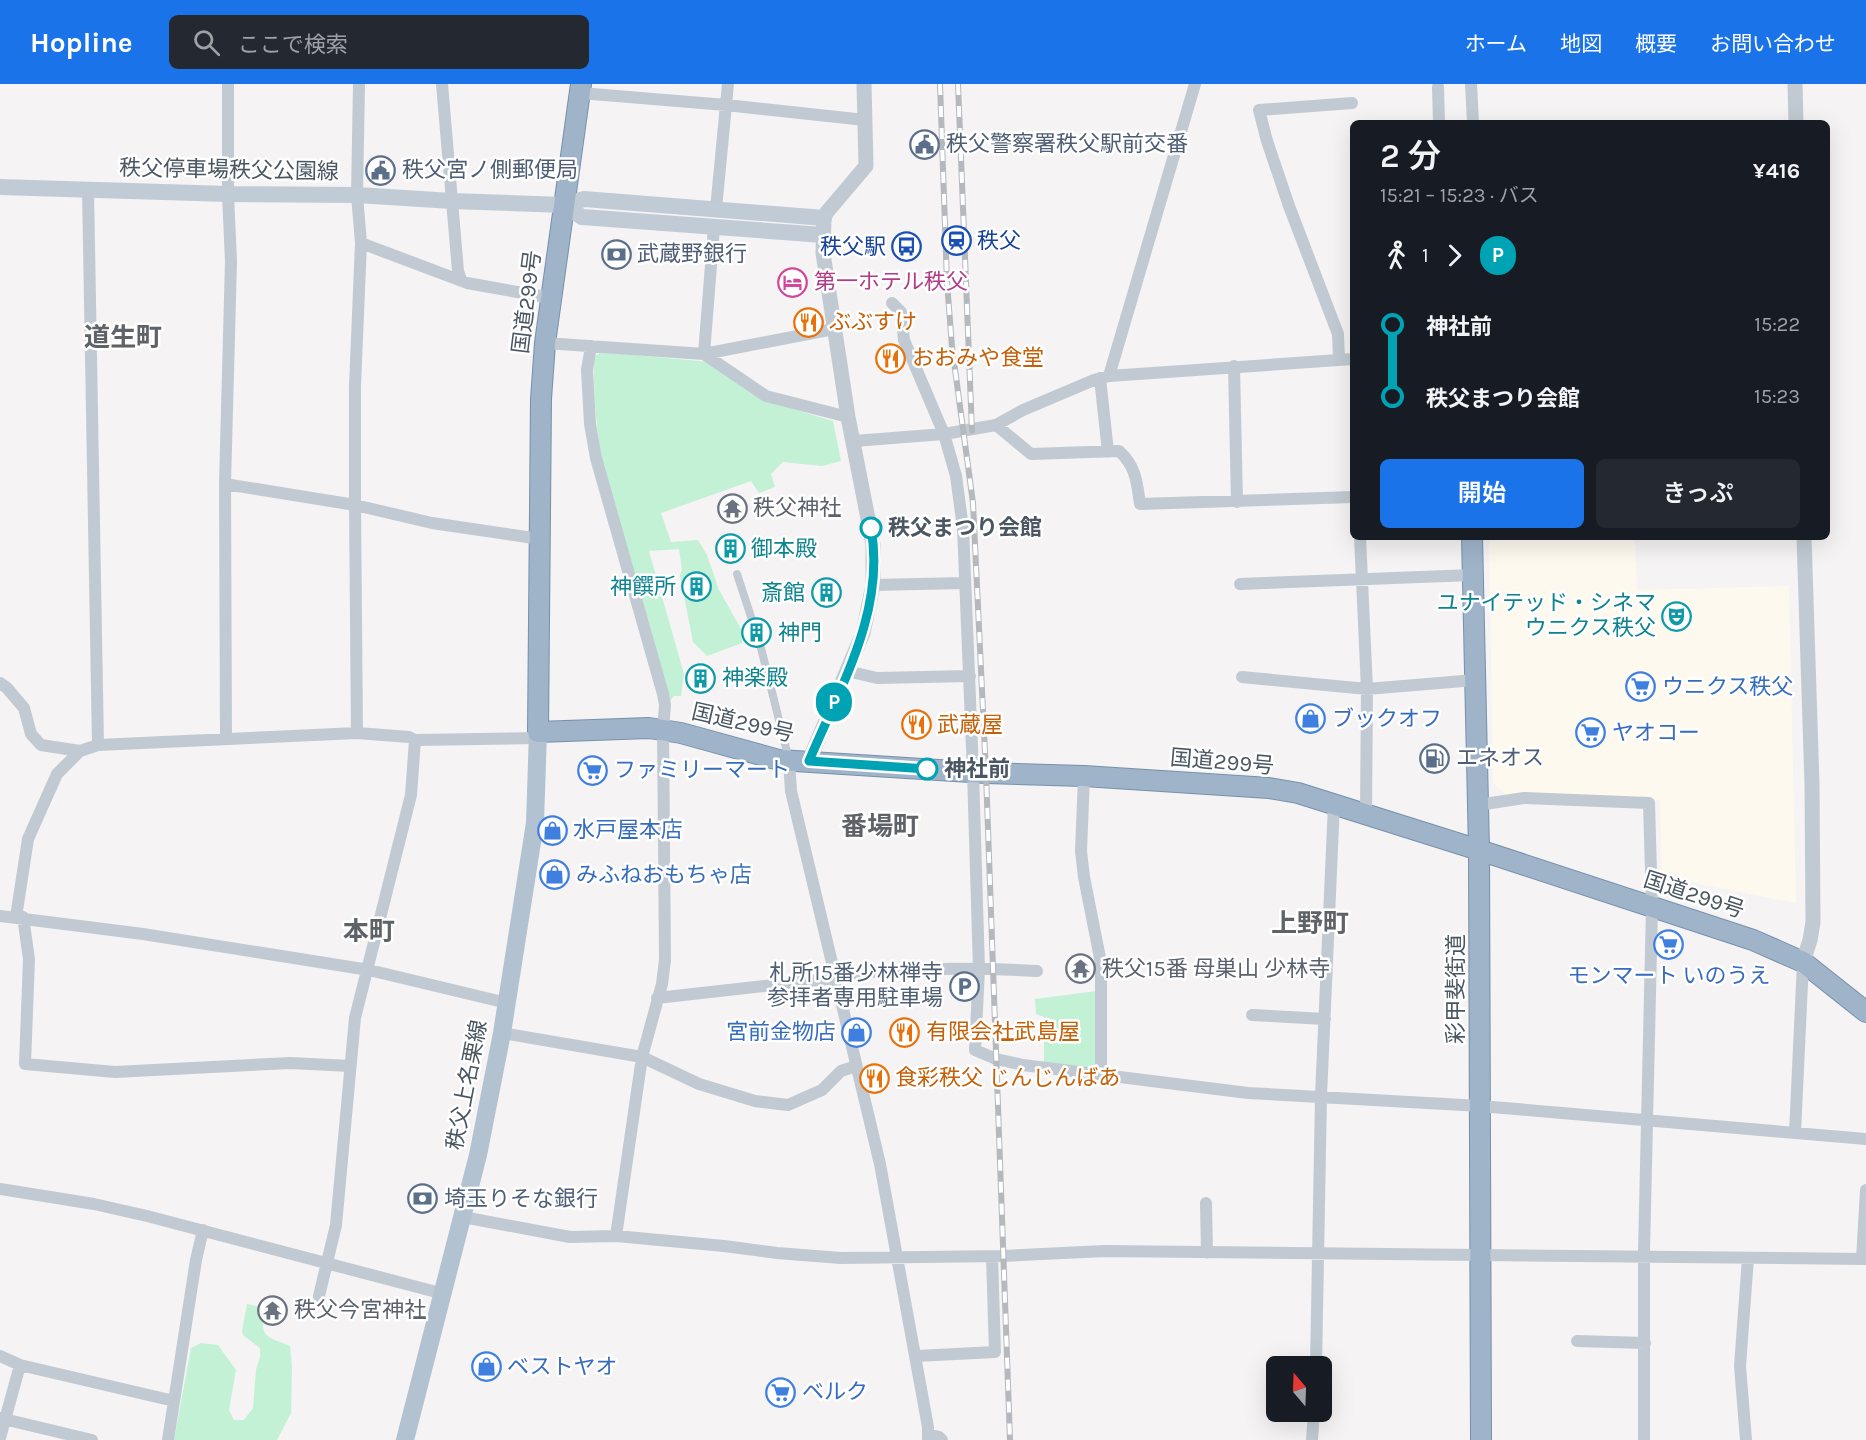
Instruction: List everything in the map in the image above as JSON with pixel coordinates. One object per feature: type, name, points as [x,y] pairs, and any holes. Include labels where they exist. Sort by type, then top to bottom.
[{"type":"highway","name":"国道299号","points":[[580,88],[550,298],[541,399],[538,735],[632,728],[663,729],[779,760],[1269,788],[1298,794],[1479,850],[1753,940],[1803,962],[1866,1012]]},
{"type":"highway","name":"彩甲斐街道","points":[[1472,540],[1479,850],[1481,1440]]},
{"type":"main road","name":"秩父停車場秩父公園線","points":[[0,187],[228,194],[357,195],[564,205],[584,199],[716,209],[823,227]]},
{"type":"main road","name":"秩父停車場秩父公園線","points":[[564,205],[582,217],[714,227],[823,227]]},
{"type":"main road","name":"秩父上名栗線","points":[[405,1440],[478,1155],[502,1033],[535,823],[538,735]]},
{"type":"street","points":[[226,739],[225,484],[231,261],[228,194],[228,84]]},
{"type":"street","points":[[357,733],[355,386],[361,243],[357,195],[359,84]]},
{"type":"street","points":[[442,84],[458,271],[461,280]]},
{"type":"street","points":[[716,209],[728,84]]},
{"type":"street","points":[[864,84],[866,166],[823,227],[823,253],[848,417],[873,544],[873,585],[863,633],[848,671],[799,761],[791,791],[880,1164],[916,1356],[928,1437],[939,1437],[942,1440]]},
{"type":"street","points":[[1108,452],[1104,377],[1195,84]]},
{"type":"street","points":[[1471,84],[1473,120]]},
{"type":"street","points":[[1795,84],[1796,120]]},
{"type":"street","points":[[1438,87],[1438,120]]},
{"type":"street","points":[[580,88],[865,120]]},
{"type":"street","points":[[1339,359],[1338,334],[1289,206],[1259,110],[1352,103]]},
{"type":"street","points":[[88,190],[98,745]]},
{"type":"street","points":[[704,354],[714,227]]},
{"type":"street","points":[[361,243],[461,280],[550,298]]},
{"type":"street","points":[[892,303],[901,312],[904,340],[944,434],[956,476],[963,528],[974,772],[979,969],[975,1050],[996,1059],[1023,1065],[1248,1093],[1481,1106],[1866,1139]]},
{"type":"street","points":[[545,343],[704,354],[834,329]]},
{"type":"street","points":[[591,346],[587,370],[596,458],[665,705],[662,984],[642,1057],[616,1236]]},
{"type":"street","points":[[704,354],[766,396],[848,417]]},
{"type":"street","points":[[854,441],[944,434],[996,425],[1023,410],[1104,377],[1350,359]]},
{"type":"street","points":[[1234,366],[1237,502]]},
{"type":"street","points":[[996,425],[1031,454],[1119,451],[1128,459],[1135,472],[1140,504],[1350,497]]},
{"type":"street","points":[[225,484],[355,505],[432,523],[540,539]]},
{"type":"street","points":[[1360,540],[1367,689],[1366,815]]},
{"type":"street","points":[[1795,1133],[1803,962],[1813,922],[1812,784],[1804,540]]},
{"type":"street","points":[[737,574],[799,761]]},
{"type":"street","points":[[1240,585],[1473,575]]},
{"type":"street","points":[[873,585],[964,583]]},
{"type":"street","points":[[848,671],[877,678],[970,676]]},
{"type":"street","points":[[1242,677],[1367,689],[1475,680]]},
{"type":"street","points":[[0,683],[24,708],[31,734],[42,746],[80,752]]},
{"type":"street","points":[[350,1066],[290,1063],[114,1072],[25,1064],[29,959],[20,917],[28,838],[57,774],[80,752],[98,745],[357,733],[409,737],[415,740],[538,735]]},
{"type":"street","points":[[319,1296],[336,1225],[355,1018],[369,970],[411,795],[415,740]]},
{"type":"street","points":[[1084,776],[1082,851],[1084,878],[1101,963],[1101,1074]]},
{"type":"street","points":[[1478,805],[1524,798],[1649,802],[1652,906],[1644,1257],[1644,1440]]},
{"type":"street","points":[[1316,1356],[1321,1096],[1334,804]]},
{"type":"street","points":[[0,916],[245,949],[369,970],[507,1004]]},
{"type":"street","points":[[657,998],[881,970],[1037,971]]},
{"type":"street","points":[[1252,1015],[1325,1019]]},
{"type":"street","points":[[502,1033],[642,1057],[699,1084],[755,1101],[788,1105],[822,1090],[841,1071],[856,1066]]},
{"type":"street","points":[[0,1190],[94,1204],[328,1262],[444,1294]]},
{"type":"street","points":[[463,1216],[570,1237],[616,1236],[840,1258],[992,1256],[1105,1251],[1864,1259],[1866,1190]]},
{"type":"street","points":[[1206,1203],[1207,1252]]},
{"type":"street","points":[[168,1440],[196,1260],[203,1230]]},
{"type":"street","points":[[916,1356],[995,1352],[992,1256]]},
{"type":"street","points":[[1746,1440],[1740,1366],[1748,1258]]},
{"type":"street","points":[[1577,1341],[1645,1343]]},
{"type":"street","points":[[0,1356],[20,1365],[174,1401]]},
{"type":"street","points":[[0,1438],[2,1419],[20,1365]]},
{"type":"street","points":[[2,1419],[59,1436],[92,1440]]},
{"type":"street","points":[[1312,1440],[1313,1422]]},
{"type":"shaded area","name":"ウニクス秩父","points":[[1489,540],[1635,540],[1637,590],[1789,586],[1796,903],[1662,877],[1660,800],[1506,795],[1493,783]]},
{"type":"green space","points":[[601,352],[710,362],[763,400],[833,421],[841,461],[822,466],[783,462],[771,474],[775,487],[759,493],[751,481],[661,513],[671,542],[698,540],[707,555],[719,590],[744,634],[742,643],[707,656],[693,642],[680,576],[682,569],[679,549],[649,551],[684,674],[681,696],[674,696],[670,701],[602,460],[595,408],[594,370],[594,357]]},
{"type":"green space","points":[[1097,991],[1096,1068],[1044,1062],[1044,1017],[1036,1014],[1035,999]]},
{"type":"green space","points":[[247,1304],[264,1308],[263,1325],[266,1334],[290,1346],[291,1413],[277,1440],[174,1440],[191,1348],[201,1343],[218,1345],[236,1370],[229,1410],[234,1420],[244,1420],[253,1408],[260,1348],[243,1335]]},
{"type":"tunnel","points":[[755,629],[758,638]]},
{"type":"railway","points":[[940,84],[947,282],[952,347],[973,503],[986,773],[1010,1440]]},
{"type":"railway","points":[[958,84],[972,431]]},
{"type":"bus line","name":"P","points":[[871,528],[873,585],[868,616],[809,761],[927,769]]},
{"type":"place","name":"秩父警察署秩父駅前交番","points":[[925,144]]},
{"type":"place","name":"秩父宮ノ側郵便局","points":[[381,170]]},
{"type":"place","name":"秩父","points":[[956,241]]},
{"type":"place","name":"秩父駅","points":[[907,247]]},
{"type":"place","name":"武蔵野銀行","points":[[616,254]]},
{"type":"place","name":"第一ホテル秩父","points":[[793,282]]},
{"type":"place","name":"ぶぶすけ","points":[[808,322]]},
{"type":"place","name":"おおみや食堂","points":[[891,358]]},
{"type":"place","name":"秩父神社","points":[[732,508]]},
{"type":"place","name":"秩父まつり会館","points":[[871,528]]},
{"type":"place","name":"御本殿","points":[[730,549]]},
{"type":"place","name":"神饌所","points":[[697,587]]},
{"type":"place","name":"斎館","points":[[826,593]]},
{"type":"place","name":"ユナイテッド・シネマ ウニクス秩父","points":[[1677,616]]},
{"type":"place","name":"神門","points":[[757,633]]},
{"type":"place","name":"神楽殿","points":[[701,678]]},
{"type":"place","name":"ウニクス秩父","points":[[1641,687]]},
{"type":"place","name":"ブックオフ","points":[[1311,719]]},
{"type":"place","name":"武蔵屋","points":[[916,725]]},
{"type":"place","name":"ヤオコー","points":[[1591,733]]},
{"type":"place","name":"エネオス","points":[[1435,758]]},
{"type":"place","name":"神社前","points":[[927,769]]},
{"type":"place","name":"ファミリーマート","points":[[593,770]]},
{"type":"place","name":"水戸屋本店","points":[[552,830]]},
{"type":"place","name":"みふねおもちゃ店","points":[[555,875]]},
{"type":"place","name":"モンマート いのうえ","points":[[1669,944]]},
{"type":"place","name":"秩父15番 母巣山 少林寺","points":[[1081,969]]},
{"type":"place","name":"札所15番少林禅寺 参拝者専用駐車場","points":[[964,986]]},
{"type":"place","name":"宮前金物店","points":[[857,1032]]},
{"type":"place","name":"有限会社武島屋","points":[[905,1032]]},
{"type":"place","name":"食彩秩父 じんじんばあ","points":[[874,1078]]},
{"type":"place","name":"埼玉りそな銀行","points":[[423,1199]]},
{"type":"place","name":"秩父今宮神社","points":[[273,1310]]},
{"type":"place","name":"ベストヤオ","points":[[486,1367]]},
{"type":"place","name":"ベルク","points":[[781,1392]]},
{"type":"district","name":"道生町","points":[[123,337]]},
{"type":"district","name":"番場町","points":[[880,826]]},
{"type":"district","name":"上野町","points":[[1310,923]]},
{"type":"district","name":"本町","points":[[369,931]]}]
